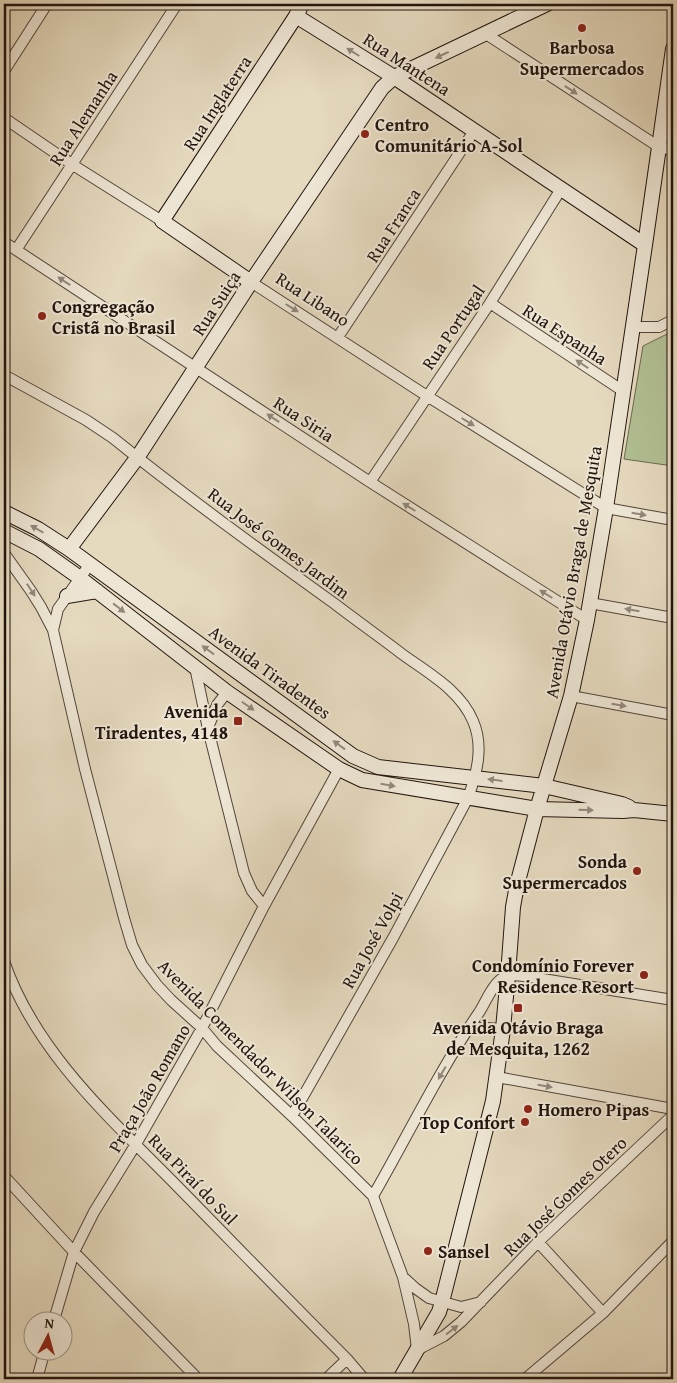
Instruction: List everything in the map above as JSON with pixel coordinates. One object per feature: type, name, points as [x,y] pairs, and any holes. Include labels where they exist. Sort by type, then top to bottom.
[{"type":"main road","name":"Rua Suiça","points":[[69,549],[137,458],[251,282],[382,88],[394,78],[547,4]]},
{"type":"main road","name":"Rua Mantena","points":[[302,8],[394,78],[645,245]]},
{"type":"main road","name":"Rua Inglaterra","points":[[162,221],[302,8]]},
{"type":"main road","name":"Avenida Otávio Braga de Mesquita","points":[[400,1379],[439,1312],[493,1100],[503,1029],[517,886],[537,809],[572,696],[587,620],[606,508],[673,49]]},
{"type":"main road","name":"Rua Libano","points":[[162,221],[251,282]]},
{"type":"main road","name":"Avenida Tiradentes","points":[[4,512],[38,529],[69,549],[353,756],[378,767],[544,786],[622,804],[634,810]]},
{"type":"main road","points":[[4,531],[39,549],[80,578],[227,692],[339,769],[362,780],[537,809],[634,810],[673,814]]},
{"type":"main road","points":[[67,596],[97,591]]},
{"type":"street","points":[[4,71],[47,4]]},
{"type":"street","name":"Rua Alemanha","points":[[16,250],[177,4]]},
{"type":"street","points":[[486,34],[659,147],[673,150]]},
{"type":"street","name":"Rua Libano","points":[[4,118],[73,165],[162,221]]},
{"type":"street","name":"Rua Franca","points":[[338,337],[474,131]]},
{"type":"street","name":"Rua Portugal","points":[[370,482],[490,303],[561,189]]},
{"type":"street","name":"Rua Siria","points":[[4,242],[370,482],[587,620]]},
{"type":"street","name":"Rua Libano","points":[[251,282],[427,396],[606,508]]},
{"type":"street","name":"Rua Espanha","points":[[490,303],[623,391]]},
{"type":"street","points":[[633,327],[659,327],[673,320]]},
{"type":"street","name":"Rua José Gomes Jardim","points":[[4,375],[86,420],[113,438],[137,458],[433,676],[460,700],[472,720],[478,736],[475,778]]},
{"type":"street","points":[[606,508],[673,520]]},
{"type":"street","name":"Avenida Comendador Wilson Talarico","points":[[4,553],[41,606],[53,630],[85,769],[124,918],[132,945],[142,965],[157,985],[202,1028],[217,1046],[292,1116],[373,1196],[403,1277],[414,1324],[417,1350]]},
{"type":"street","name":"Avenida Comendador Wilson Talarico","points":[[53,630],[58,609],[90,564]]},
{"type":"street","points":[[590,603],[673,618]]},
{"type":"street","points":[[195,667],[208,729],[244,873],[252,891],[264,906]]},
{"type":"street","points":[[208,729],[217,705],[227,692]]},
{"type":"street","points":[[572,696],[673,715]]},
{"type":"street","name":"Praça João Romano","points":[[57,1310],[74,1252],[94,1212],[136,1144],[202,1028],[264,906],[339,769]]},
{"type":"street","name":"Rua José Volpi","points":[[292,1116],[393,938],[468,798],[475,778]]},
{"type":"street","name":"Rua Piraí do Sul","points":[[4,961],[20,1001],[51,1051],[96,1103],[347,1359],[364,1379]]},
{"type":"street","points":[[373,1196],[469,1027],[499,981],[508,976],[524,976],[673,1000]]},
{"type":"street","points":[[469,1027],[503,1029]]},
{"type":"street","points":[[497,1077],[673,1109]]},
{"type":"street","name":"Rua José Gomes Otero","points":[[417,1350],[444,1336],[459,1324],[538,1242],[673,1115]]},
{"type":"street","points":[[4,1176],[74,1252],[198,1379]]},
{"type":"street","points":[[525,1379],[603,1313],[673,1241]]},
{"type":"street","points":[[538,1242],[603,1313]]},
{"type":"street","name":"Avenida Comendador Wilson Talarico","points":[[403,1277],[429,1298],[442,1302]]},
{"type":"street","points":[[442,1302],[461,1307],[482,1302]]},
{"type":"street","points":[[326,1379],[347,1359]]},
{"type":"street","points":[[37,1379],[42,1360]]},
{"type":"green space","points":[[673,331],[673,466],[624,459],[643,346]]},
{"type":"place","name":"Barbosa Supermercados","points":[[582,28]]},
{"type":"place","name":"Centro Comunitário A-Sol","points":[[365,134]]},
{"type":"place","name":"Congregação Cristã no Brasil","points":[[42,316]]},
{"type":"place","name":"Avenida Tiradentes, 4148","points":[[238,721]]},
{"type":"place","name":"Sonda Supermercados","points":[[637,871]]},
{"type":"place","name":"Condomínio Forever Residence Resort","points":[[644,975]]},
{"type":"place","name":"Avenida Otávio Braga de Mesquita, 1262","points":[[518,1008]]},
{"type":"place","name":"Homero Pipas","points":[[528,1109]]},
{"type":"place","name":"Top Confort","points":[[525,1122]]},
{"type":"place","name":"Sansel","points":[[428,1251]]}]
